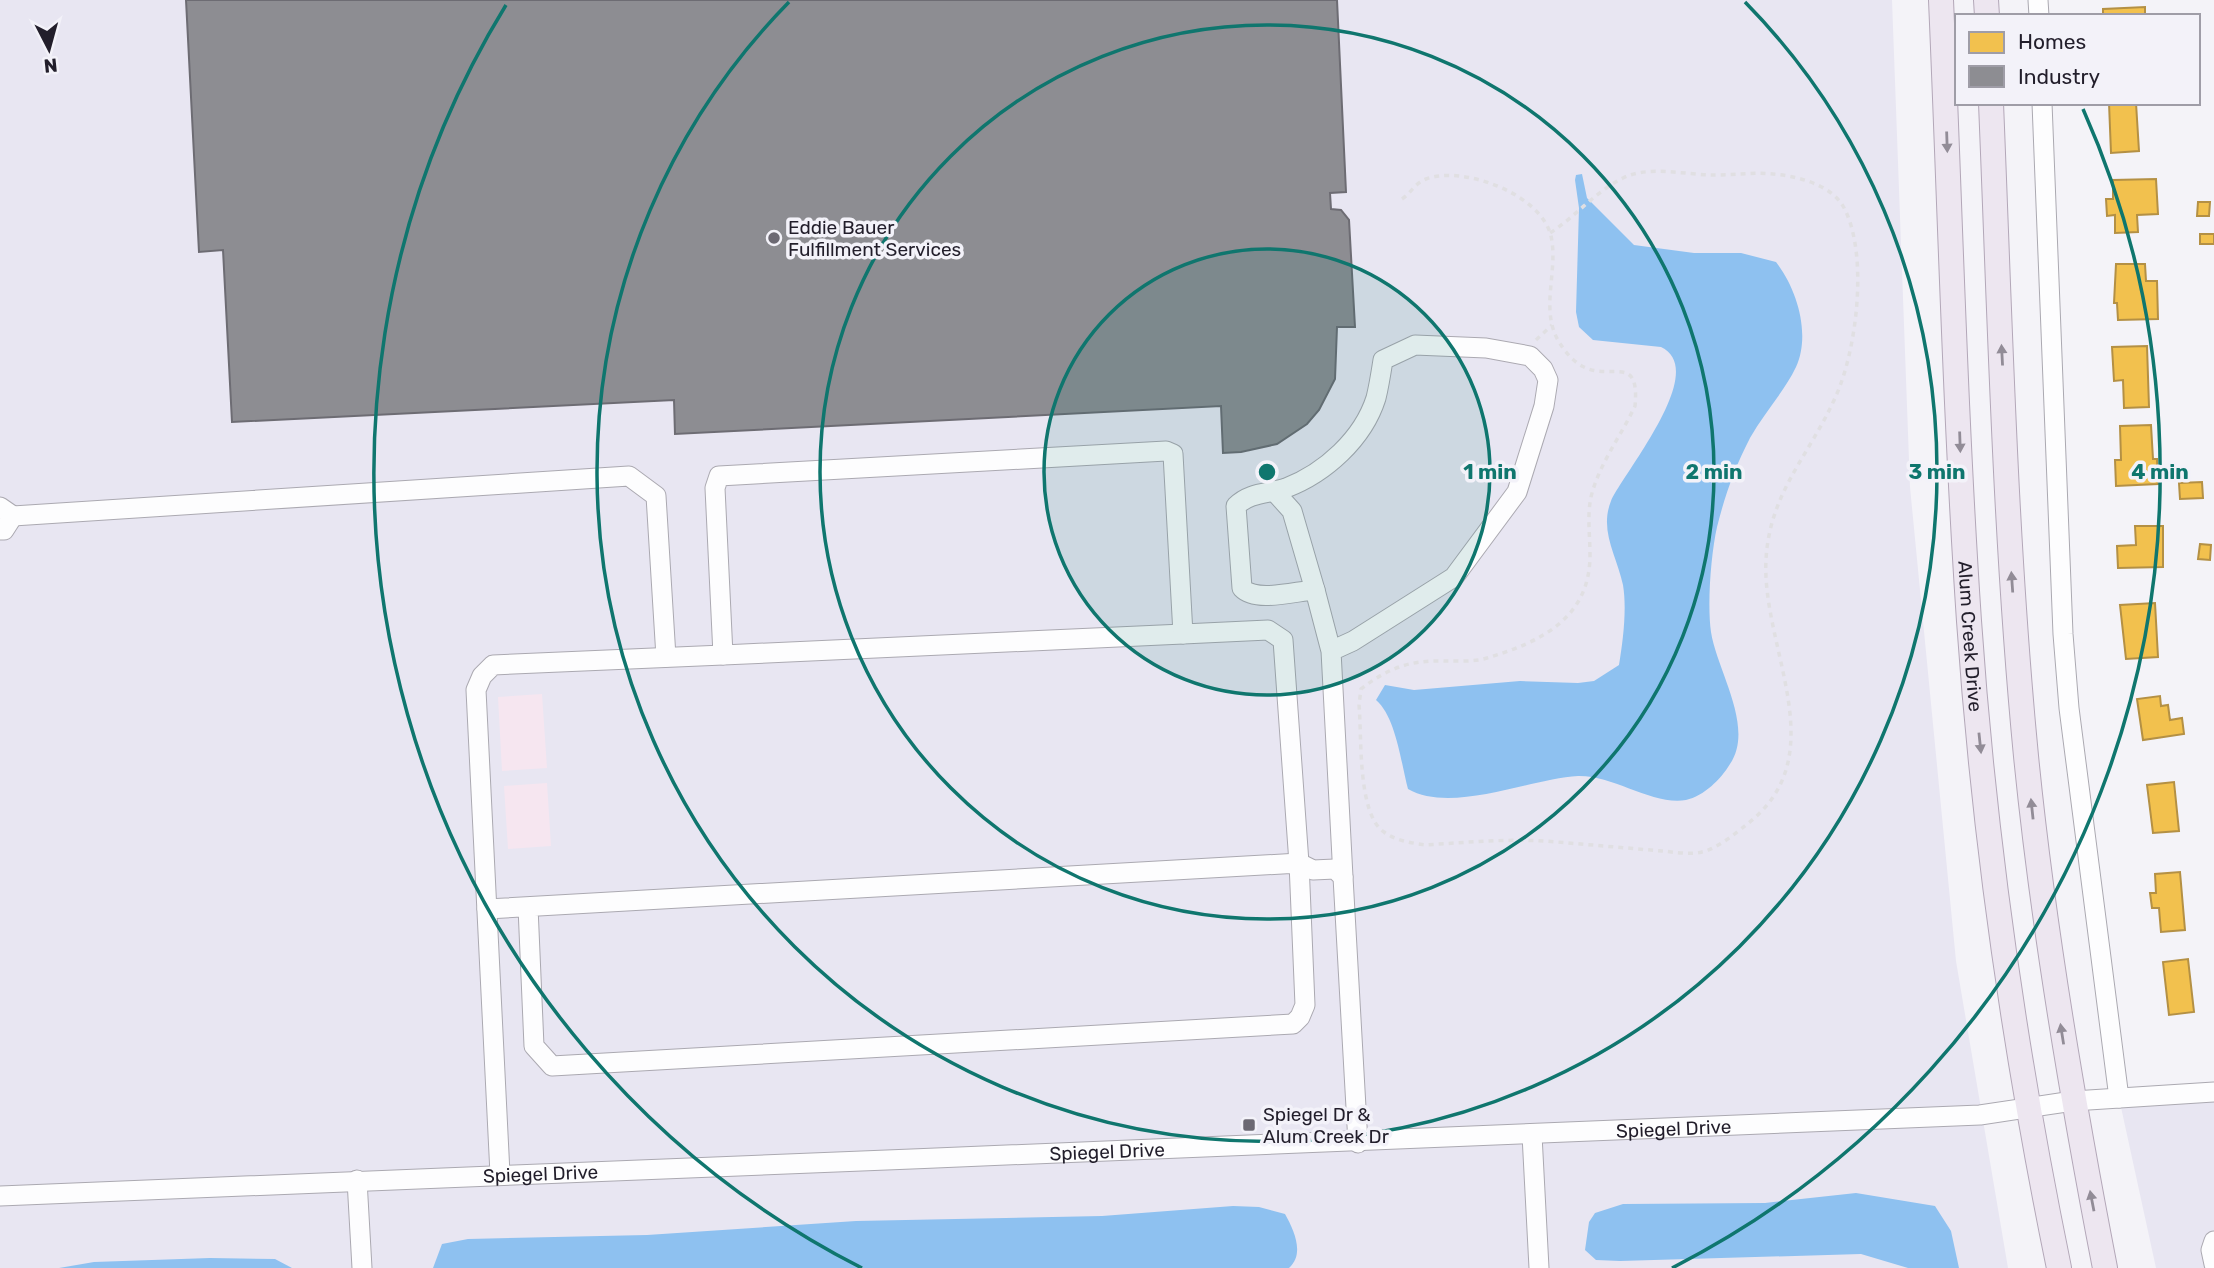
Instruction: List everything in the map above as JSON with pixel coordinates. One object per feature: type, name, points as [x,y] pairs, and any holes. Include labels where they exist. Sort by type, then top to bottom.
[{"type":"main road","name":"Alum Creek Drive","points":[[1941,0],[1970,635],[1998,914],[2026,1110],[2059,1268]]},
{"type":"main road","points":[[1991,105],[2018,665],[2036,849],[2073,1101],[2105,1268]]},
{"type":"street","points":[[2042,105],[2063,634],[2069,708],[2119,1098]]},
{"type":"street","points":[[1315,590],[1258,595],[1247,593],[1242,588],[1236,506],[1245,497],[1274,491],[1314,476],[1349,445],[1376,400],[1383,360],[1415,345],[1486,348],[1530,356],[1543,369],[1548,380],[1544,406],[1517,492],[1454,577],[1353,641],[1331,651]]},
{"type":"street","points":[[723,655],[715,488],[719,476],[1166,451],[1173,454],[1183,634]]},
{"type":"street","points":[[4,518],[629,476],[656,496],[666,657]]},
{"type":"street","points":[[1274,491],[1292,511],[1331,651],[1358,1143]]},
{"type":"street","points":[[500,1174],[476,690],[482,676],[493,665],[1268,630],[1283,640],[1299,863],[1305,1005],[1300,1017],[1293,1024],[552,1066],[534,1046],[528,907]]},
{"type":"street","points":[[487,909],[1299,863],[1313,870],[1335,869],[1343,877]]},
{"type":"street","name":"Spiegel Drive","points":[[0,1196],[1532,1135],[2026,1110],[2073,1101],[2214,1092]]},
{"type":"street","points":[[1532,1135],[1539,1268]]},
{"type":"street","points":[[357,1180],[362,1268]]},
{"type":"street","points":[[2214,1241],[2211,1250],[2214,1264]]},
{"type":"path","points":[[1384,672],[1361,689],[1360,718],[1369,813],[1383,832],[1410,843],[1525,840],[1702,852],[1753,820],[1782,784],[1791,741],[1792,721],[1767,601],[1769,536],[1773,510],[1835,398],[1843,375],[1857,296],[1856,254],[1851,228],[1842,204],[1825,189],[1801,179],[1775,174],[1645,171],[1622,178],[1550,233]]},
{"type":"shaded area","points":[[0,0],[1892,0],[1910,487],[1956,961],[2008,1268],[0,1268]]},
{"type":"shaded area","points":[[542,694],[547,768],[502,771],[498,697]]},
{"type":"shaded area","points":[[547,783],[551,846],[508,849],[504,786]]},
{"type":"shaded area","points":[[2214,1092],[2214,1268],[2156,1268],[2119,1098]]},
{"type":"water","points":[[1582,174],[1587,198],[1634,245],[1694,253],[1741,253],[1776,262],[1790,285],[1800,312],[1802,340],[1796,367],[1750,438],[1740,460],[1723,504],[1713,551],[1711,632],[1737,716],[1737,749],[1717,781],[1699,795],[1686,800],[1661,799],[1605,780],[1578,776],[1468,797],[1426,796],[1408,789],[1393,729],[1376,700],[1385,685],[1414,690],[1520,681],[1578,683],[1594,681],[1619,665],[1625,604],[1623,585],[1608,533],[1608,512],[1611,501],[1659,422],[1676,377],[1673,359],[1661,347],[1593,340],[1579,327],[1576,312],[1579,208],[1575,180],[1576,175]]},
{"type":"water","points":[[1856,1193],[1935,1206],[1951,1231],[1959,1268],[1908,1268],[1861,1254],[1596,1260],[1585,1250],[1589,1222],[1595,1213],[1623,1204],[1765,1203]]},
{"type":"water","points":[[1233,1206],[1259,1207],[1285,1214],[1297,1249],[1294,1262],[1289,1268],[433,1268],[442,1244],[468,1239],[647,1235],[856,1221],[1102,1216]]},
{"type":"water","points":[[275,1259],[292,1268],[59,1268],[94,1262]]},
{"type":"building: Homes","points":[[2145,7],[2145,14],[2103,14],[2103,9]]},
{"type":"building: Homes","points":[[2109,105],[2136,105],[2139,151],[2111,153]]},
{"type":"building: Homes","points":[[2156,179],[2158,214],[2137,215],[2138,232],[2115,233],[2115,215],[2107,216],[2106,199],[2113,199],[2113,180]]},
{"type":"building: Homes","points":[[2198,202],[2210,202],[2209,216],[2197,216]]},
{"type":"building: Homes","points":[[2200,234],[2214,234],[2214,244],[2200,244]]},
{"type":"building: Homes","points":[[2116,264],[2145,264],[2146,281],[2157,281],[2158,319],[2118,320],[2117,303],[2114,303]]},
{"type":"building: Homes","points":[[2147,346],[2149,407],[2124,408],[2123,380],[2114,381],[2112,347]]},
{"type":"building: Homes","points":[[2151,425],[2158,484],[2116,486],[2115,460],[2121,460],[2120,426]]},
{"type":"building: Homes","points":[[2202,482],[2203,498],[2180,499],[2179,483]]},
{"type":"building: Homes","points":[[2135,526],[2163,526],[2163,567],[2118,568],[2117,546],[2136,545]]},
{"type":"building: Homes","points":[[2200,544],[2211,545],[2210,560],[2198,559]]},
{"type":"building: Homes","points":[[2155,603],[2158,657],[2126,659],[2120,605]]},
{"type":"building: Homes","points":[[2160,696],[2161,706],[2168,705],[2170,720],[2182,718],[2184,734],[2143,740],[2137,699]]},
{"type":"building: Homes","points":[[2174,782],[2179,831],[2153,833],[2147,785]]},
{"type":"building: Homes","points":[[2180,872],[2185,930],[2161,932],[2159,908],[2152,908],[2150,893],[2156,893],[2155,874]]},
{"type":"building: Homes","points":[[2188,959],[2194,1012],[2169,1015],[2163,962]]},
{"type":"building: Industry","name":"Eddie Bauer Fulfillment Services","points":[[186,0],[1337,0],[1346,192],[1330,193],[1331,209],[1341,210],[1349,220],[1355,327],[1337,327],[1335,379],[1319,410],[1307,424],[1277,444],[1241,452],[1223,453],[1221,406],[675,434],[674,400],[232,422],[223,250],[199,252]]},
{"type":"place","name":"Eddie Bauer Fulfillment Services","points":[[774,238]]},
{"type":"place","name":"Spiegel Dr & Alum Creek Dr","points":[[1249,1125]]}]
